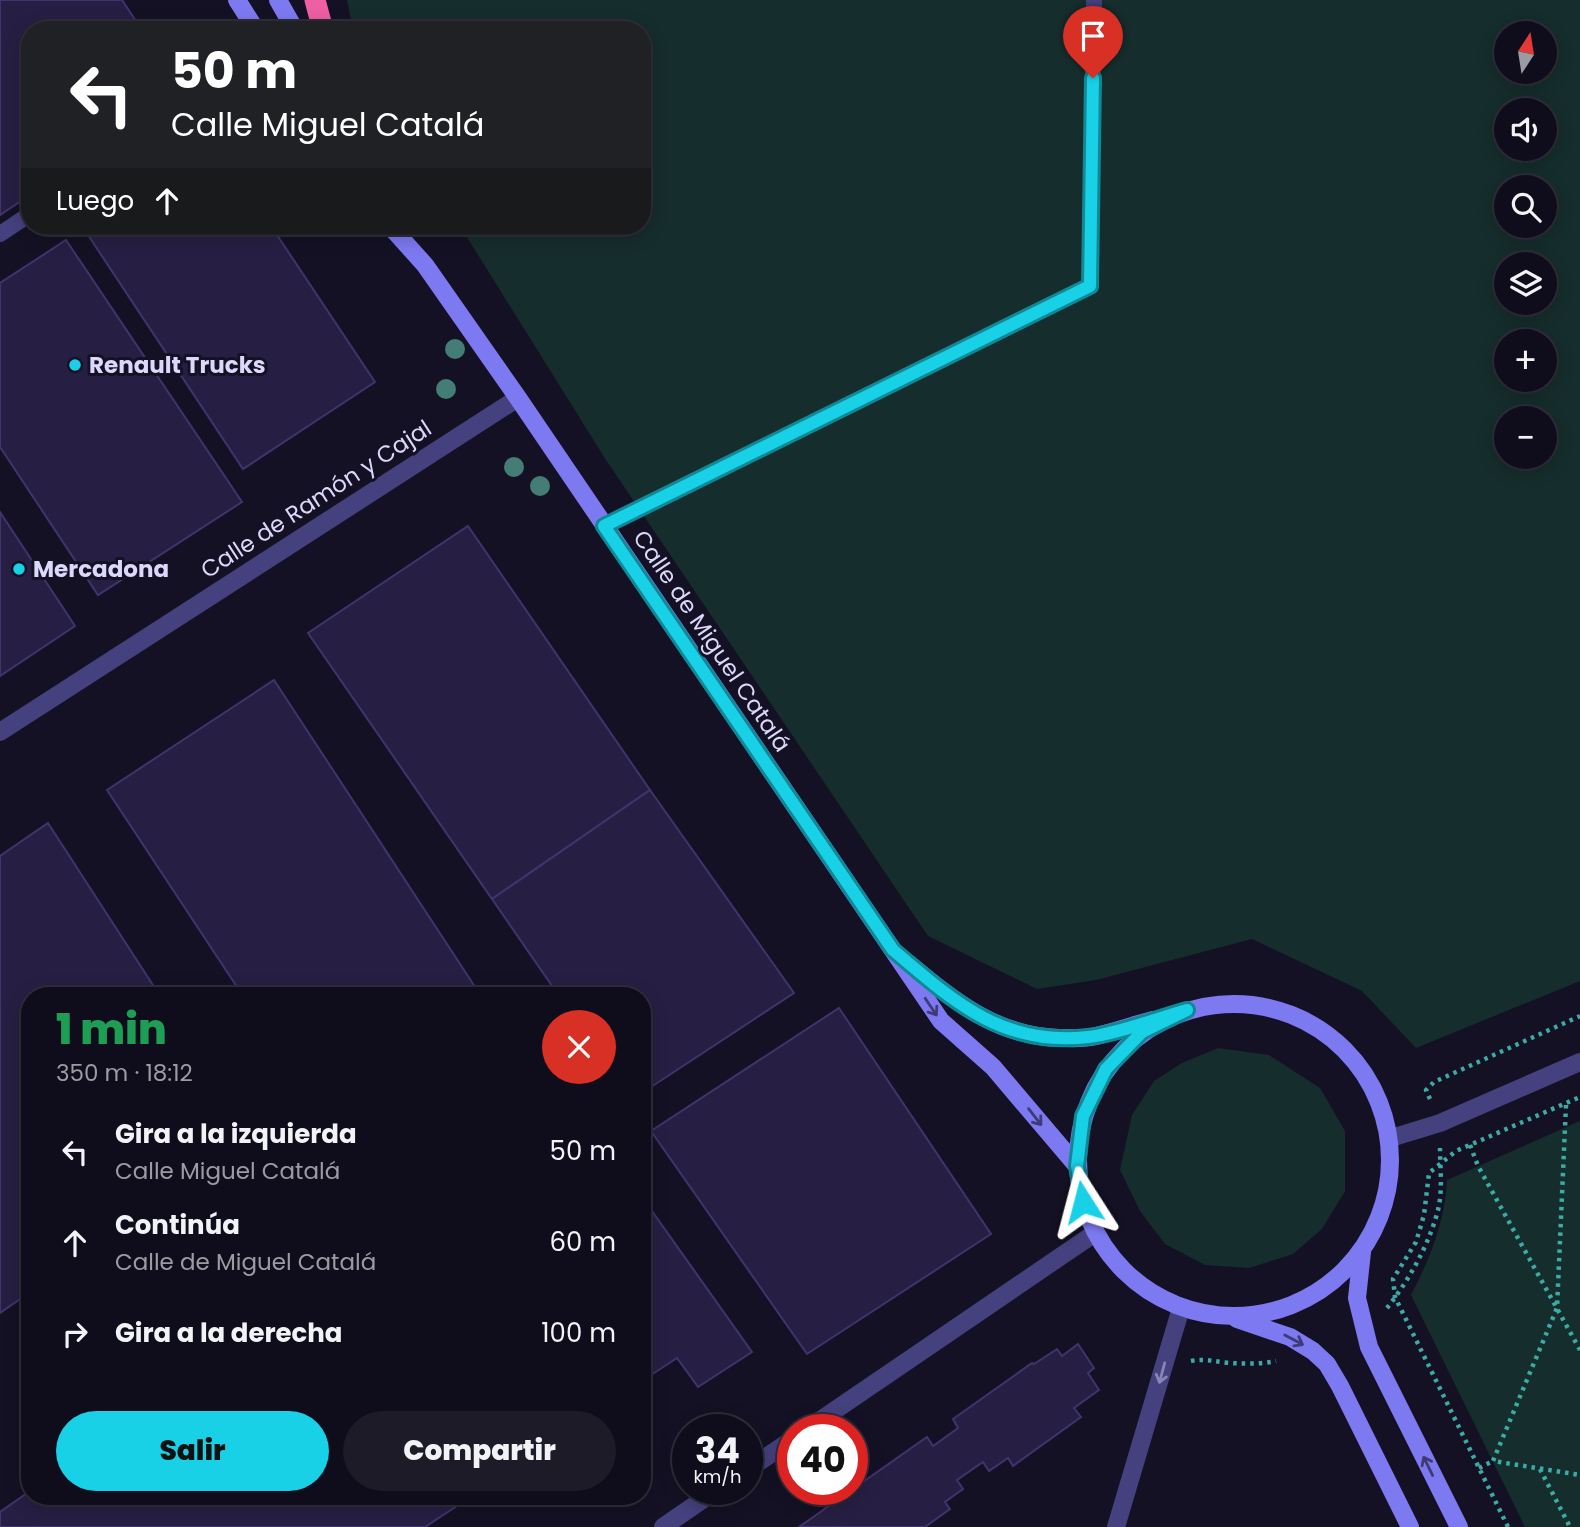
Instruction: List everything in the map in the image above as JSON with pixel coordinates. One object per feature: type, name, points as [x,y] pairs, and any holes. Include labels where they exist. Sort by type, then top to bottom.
[{"type":"highway","points":[[315,0],[321,21]]},
{"type":"street","points":[[237,0],[250,21]]},
{"type":"street","points":[[278,0],[290,21]]},
{"type":"street","name":"Calle de Miguel Catalá","points":[[398,235],[425,265],[518,398],[941,1021],[993,1067],[1077,1166]]},
{"type":"street","points":[[410,235],[425,265]]},
{"type":"street","name":"Calle de Ramón y Cajal","points":[[0,732],[518,398]]},
{"type":"street","points":[[893,950],[954,1002],[970,1012],[997,1025],[1044,1038],[1089,1037],[1187,1010],[1225,1003],[1277,1009],[1328,1034],[1367,1075],[1391,1138],[1386,1202],[1362,1252],[1357,1298],[1369,1347],[1459,1527]]},
{"type":"street","points":[[1187,1010],[1142,1032],[1106,1069],[1083,1116],[1077,1166],[1083,1202],[1095,1233],[1137,1283],[1181,1308],[1230,1317],[1290,1337],[1313,1351],[1326,1364],[1340,1386],[1410,1527]]},
{"type":"street","points":[[1391,1138],[1440,1123],[1580,1062]]},
{"type":"street","points":[[829,1414],[1095,1233]]},
{"type":"street","points":[[1230,1317],[1265,1314],[1308,1299],[1362,1252]]},
{"type":"street","points":[[1116,1527],[1181,1308]]},
{"type":"street","points":[[663,1527],[695,1505]]},
{"type":"lane","points":[[604,526],[1090,286],[1094,0]]},
{"type":"lane","points":[[0,234],[21,220]]},
{"type":"path","points":[[1508,1527],[1395,1297],[1393,1279],[1416,1242],[1424,1215],[1429,1173],[1456,1151],[1580,1097]]},
{"type":"path","points":[[1493,1461],[1557,1308],[1566,1105]]},
{"type":"path","points":[[1469,1145],[1580,1350]]},
{"type":"path","points":[[1479,1468],[1493,1461],[1580,1475]]},
{"type":"path","points":[[1540,1468],[1570,1527]]},
{"type":"green space","points":[[347,0],[1580,0],[1580,981],[1416,1048],[1362,991],[1252,939],[1096,980],[1037,989],[928,936],[606,460],[466,235],[651,235],[651,21],[351,21]]},
{"type":"green space","points":[[1218,1048],[1269,1055],[1320,1088],[1345,1131],[1345,1191],[1322,1229],[1293,1254],[1249,1268],[1205,1265],[1165,1244],[1140,1211],[1120,1170],[1132,1115],[1154,1081],[1182,1063]]},
{"type":"green space","points":[[1580,1121],[1580,1527],[1525,1527],[1411,1295],[1435,1239],[1447,1180]]},
{"type":"building","points":[[0,0],[122,0],[136,21],[21,21],[21,201],[0,215]]},
{"type":"building","points":[[88,235],[277,235],[375,382],[243,469]]},
{"type":"building","name":"Renault Trucks","points":[[66,240],[242,502],[98,595],[0,447],[0,283]]},
{"type":"building","name":"Mercadona","points":[[0,512],[75,626],[0,676]]},
{"type":"building","points":[[468,526],[650,790],[492,899],[308,633]]},
{"type":"building","points":[[274,680],[475,987],[237,987],[107,790]]},
{"type":"building","points":[[650,790],[794,993],[651,1087],[651,987],[553,987],[492,899]]},
{"type":"building","points":[[48,823],[154,987],[21,987],[21,1298],[0,1313],[0,856]]},
{"type":"building","points":[[839,1008],[991,1234],[807,1354],[651,1131]]},
{"type":"building","points":[[651,1210],[752,1352],[698,1387],[677,1358],[651,1375]]},
{"type":"building","points":[[1078,1344],[1094,1368],[1088,1373],[1099,1390],[1074,1408],[1081,1417],[1013,1466],[1008,1458],[989,1471],[983,1462],[957,1480],[963,1489],[945,1502],[950,1509],[925,1527],[799,1527],[830,1505],[868,1505],[868,1478],[927,1437],[933,1446],[958,1428],[953,1419],[1032,1363],[1057,1349],[1062,1356]]},
{"type":"building","points":[[21,1497],[21,1505],[458,1505],[425,1527],[0,1527],[0,1512]]},
{"type":"place","name":"Renault Trucks","points":[[75,365]]},
{"type":"place","name":"Mercadona","points":[[19,569]]},
{"type":"route","points":[[1083,1202],[1077,1166],[1083,1116],[1106,1069],[1142,1032],[1187,1010],[1089,1037],[1044,1038],[1006,1029],[954,1002],[893,950],[604,526],[1090,286],[1093,78]]}]
